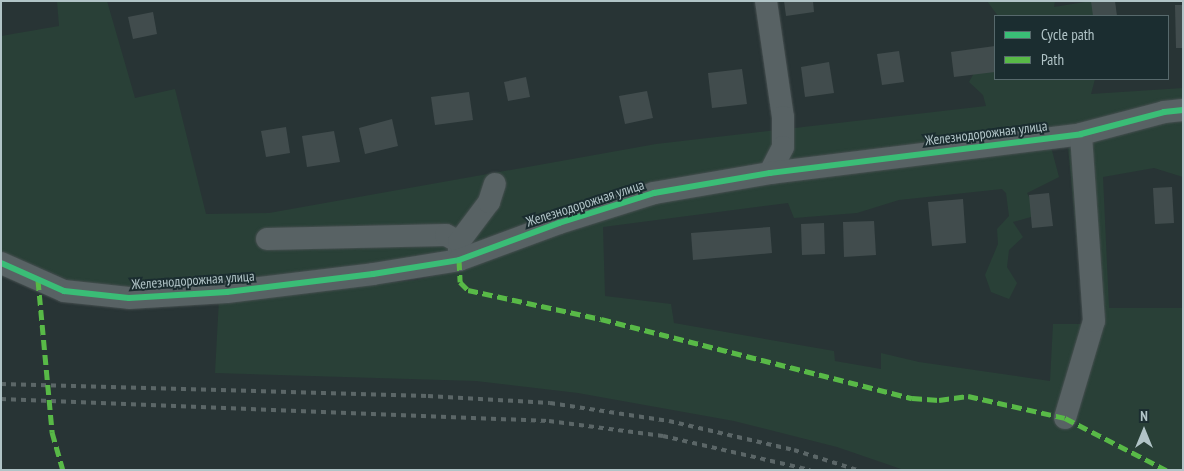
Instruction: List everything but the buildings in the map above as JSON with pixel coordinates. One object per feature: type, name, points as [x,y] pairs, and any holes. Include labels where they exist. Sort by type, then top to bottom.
[{"type":"street","points":[[766,1],[783,117],[783,147],[770,174]]},
{"type":"street","name":"Железнодорожная улица","points":[[1,263],[64,291],[129,298],[227,292],[459,251],[654,194],[770,174],[1082,134],[1164,112],[1183,110]]},
{"type":"street","points":[[1065,418],[1094,321],[1082,134]]},
{"type":"street","points":[[267,239],[446,235],[459,251],[489,202],[495,184]]},
{"type":"green space","points":[[57,1],[107,1],[135,98],[175,89],[206,214],[269,213],[656,144],[986,106],[983,95],[969,82],[978,66],[994,64],[994,80],[1095,80],[1091,94],[1183,88],[1183,101],[1060,130],[768,169],[655,189],[591,209],[603,218],[657,202],[771,181],[1051,147],[1059,177],[1027,193],[1035,209],[1031,217],[1013,222],[1023,237],[1009,250],[1007,267],[1017,283],[1009,299],[991,292],[985,275],[998,244],[997,229],[1009,216],[1006,193],[1002,189],[899,200],[857,213],[794,218],[788,203],[603,227],[605,296],[671,304],[674,323],[834,351],[835,361],[881,369],[881,353],[919,362],[1050,381],[1053,324],[1085,324],[1068,148],[1183,115],[1183,177],[1154,168],[1103,177],[1109,308],[1183,308],[1183,470],[904,470],[837,447],[734,421],[578,393],[476,381],[215,373],[219,299],[417,280],[470,266],[553,234],[563,218],[461,255],[293,279],[135,293],[73,282],[1,252],[1,36],[59,26]]},
{"type":"green space","points":[[987,1],[1055,1],[1054,7],[1091,1],[1099,8],[1099,15],[997,15]]},
{"type":"railway","points":[[1,384],[428,396],[550,403],[669,421],[794,450],[857,470]]},
{"type":"railway","points":[[1,399],[549,421],[663,436],[810,470]]},
{"type":"marked path","points":[[459,260],[460,282],[468,290],[601,319],[912,398],[939,400],[968,396],[1065,418],[1166,470]]},
{"type":"marked path","points":[[38,280],[52,432],[63,470]]},
{"type":"cycle path","points":[[1,263],[64,291],[129,298],[227,292],[373,274],[459,260],[559,223],[654,193],[770,173],[1081,134],[1164,112],[1183,110]]}]
